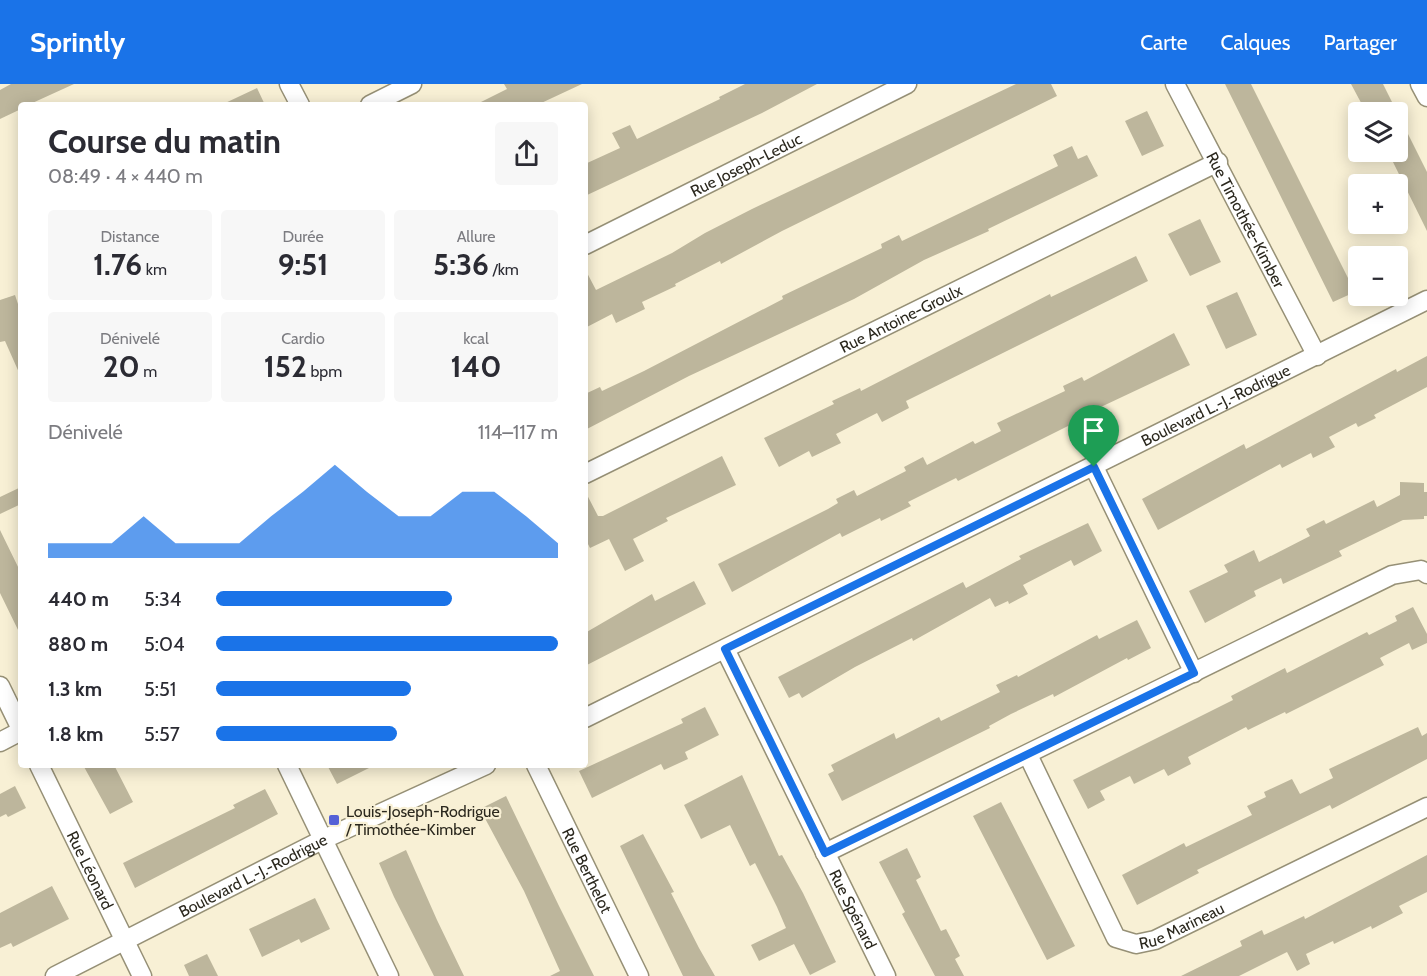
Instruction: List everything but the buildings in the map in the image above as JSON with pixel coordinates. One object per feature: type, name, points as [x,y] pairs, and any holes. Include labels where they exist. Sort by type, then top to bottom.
[{"type":"street","points":[[289,84],[298,102]]},
{"type":"street","points":[[376,102],[412,84]]},
{"type":"street","name":"Rue Joseph-Leduc","points":[[588,244],[907,84]]},
{"type":"street","name":"Rue Timothée-Kimber","points":[[1175,84],[1218,162],[1317,356]]},
{"type":"street","points":[[1420,84],[1427,97]]},
{"type":"street","name":"Rue Antoine-Groulx","points":[[588,473],[1218,162]]},
{"type":"street","name":"Boulevard L.-J.-Rodrigue","points":[[588,717],[1427,300]]},
{"type":"street","points":[[1094,467],[1194,673]]},
{"type":"street","points":[[825,853],[1392,575],[1421,570],[1427,574]]},
{"type":"street","name":"Rue Spénard","points":[[725,649],[886,976]]},
{"type":"street","points":[[0,686],[18,724]]},
{"type":"street","points":[[0,742],[18,732]]},
{"type":"street","name":"Rue Marineau","points":[[1028,755],[1116,938],[1136,944],[1155,940],[1427,807]]},
{"type":"street","name":"Rue Léonard","points":[[40,768],[142,976]]},
{"type":"street","points":[[288,768],[389,976]]},
{"type":"street","name":"Boulevard L.-J.-Rodrigue","points":[[55,976],[322,840],[479,768]]},
{"type":"street","name":"Rue Berthelot","points":[[537,768],[639,976]]},
{"type":"place","name":"Louis-Joseph-Rodrigue / Timothée-Kimber","points":[[334,820]]},
{"type":"route","points":[[1094,467],[1194,673],[825,853],[725,649],[1094,467]]}]
